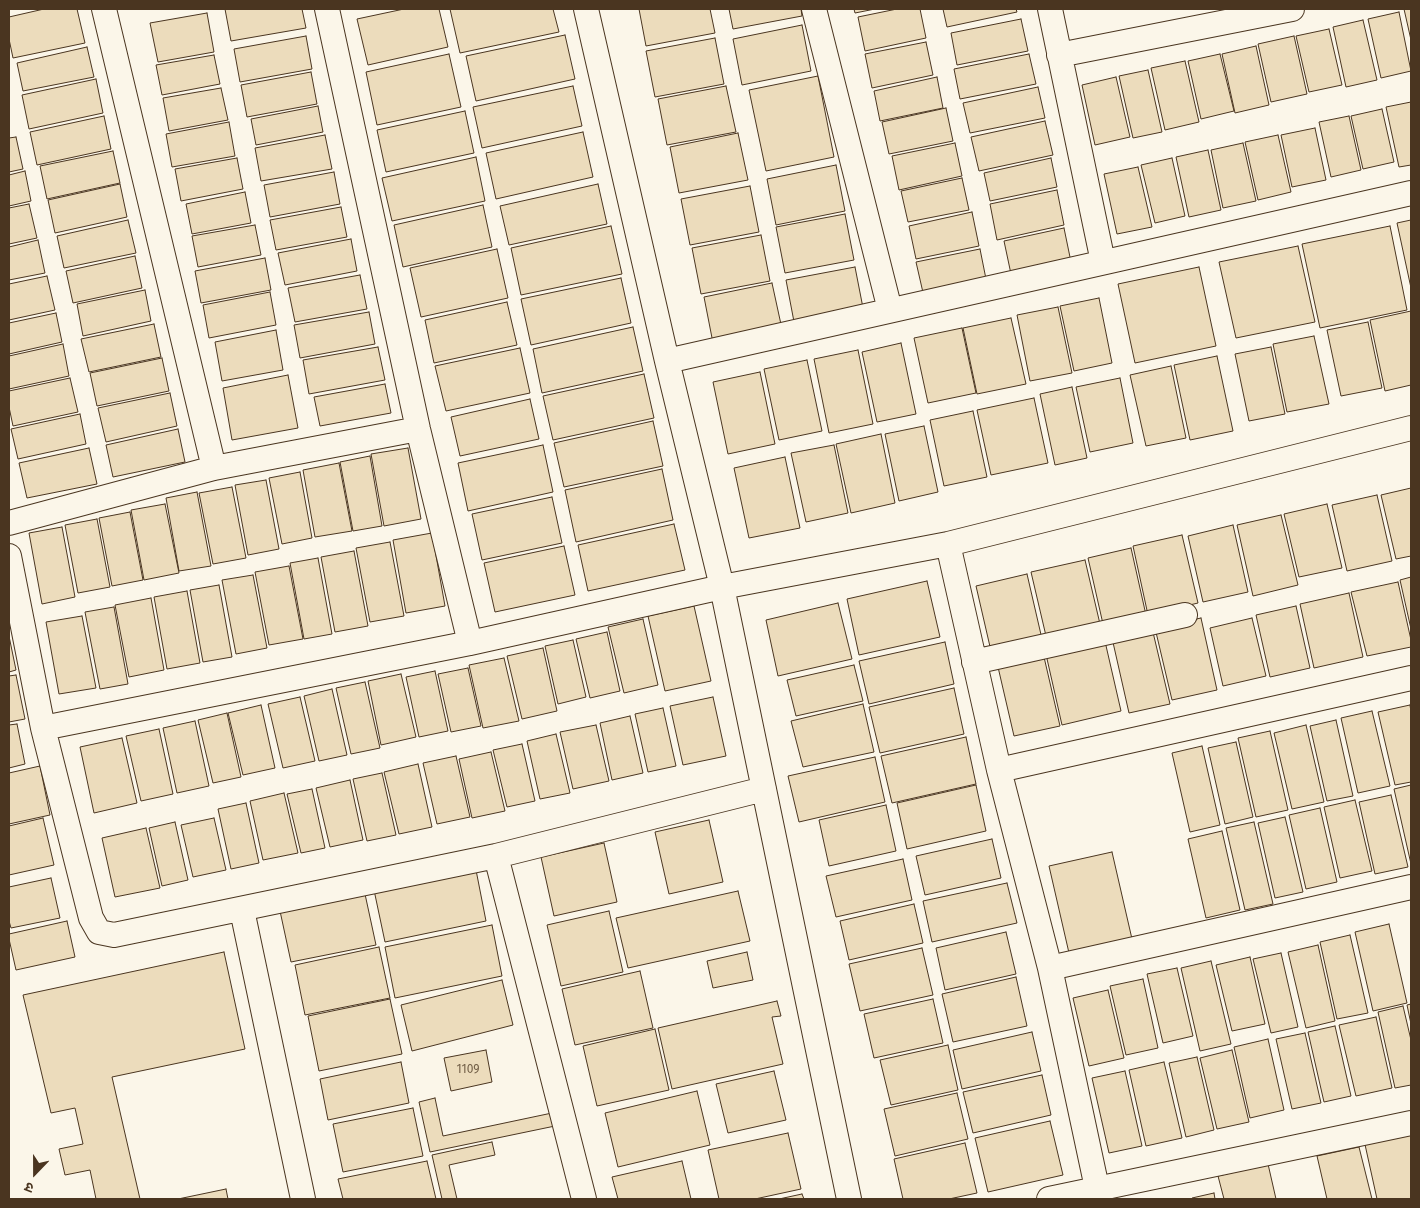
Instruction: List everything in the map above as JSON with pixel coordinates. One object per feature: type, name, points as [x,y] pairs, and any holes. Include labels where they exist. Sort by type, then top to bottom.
[{"type":"street","points":[[104,9],[214,468]]},
{"type":"street","points":[[327,9],[418,428],[470,643]]},
{"type":"street","points":[[586,9],[667,361],[722,587],[849,1199]]},
{"type":"street","points":[[814,9],[890,310]]},
{"type":"street","points":[[1050,9],[1103,262]]},
{"type":"street","points":[[1059,56],[1292,9]]},
{"type":"street","points":[[667,361],[1411,192]]},
{"type":"street","points":[[9,524],[214,468],[418,428]]},
{"type":"street","points":[[43,728],[470,643],[722,587],[948,544],[1411,428]]},
{"type":"street","points":[[948,544],[999,770],[1050,968],[1097,1188]]},
{"type":"street","points":[[9,556],[43,728],[91,918],[99,932],[114,935],[496,856],[764,789]]},
{"type":"street","points":[[974,662],[1185,615]]},
{"type":"street","points":[[999,770],[1411,678]]},
{"type":"street","points":[[496,856],[584,1199]]},
{"type":"street","points":[[1050,968],[1411,887]]},
{"type":"street","points":[[242,910],[303,1199]]},
{"type":"street","points":[[1049,1199],[1411,1123]]},
{"type":"building","points":[[44,9],[77,9],[85,43],[13,58],[9,39],[9,17]]},
{"type":"building","points":[[225,9],[302,9],[306,28],[231,41]]},
{"type":"building","points":[[404,9],[439,9],[448,47],[368,65],[357,19]]},
{"type":"building","points":[[450,9],[553,9],[559,32],[460,53]]},
{"type":"building","points":[[639,9],[710,9],[715,33],[646,46]]},
{"type":"building","points":[[729,9],[801,9],[802,16],[733,29]]},
{"type":"building","points":[[854,9],[875,9],[855,13]]},
{"type":"building","points":[[897,9],[920,9],[926,38],[865,51],[858,17]]},
{"type":"building","points":[[943,9],[1016,9],[1017,12],[947,27]]},
{"type":"building","points":[[1404,9],[1411,9],[1411,40]]},
{"type":"building","points":[[1399,12],[1411,71],[1381,78],[1368,19]]},
{"type":"building","points":[[207,13],[214,52],[158,62],[150,23]]},
{"type":"building","points":[[1021,19],[1028,51],[957,65],[951,33]]},
{"type":"building","points":[[1363,20],[1377,80],[1346,87],[1333,27]]},
{"type":"building","points":[[802,25],[811,71],[742,85],[733,39]]},
{"type":"building","points":[[1329,29],[1342,85],[1309,92],[1296,36]]},
{"type":"building","points":[[565,35],[575,79],[476,101],[466,56]]},
{"type":"building","points":[[306,36],[312,69],[240,82],[234,49]]},
{"type":"building","points":[[1294,36],[1307,94],[1271,102],[1258,44]]},
{"type":"building","points":[[715,38],[724,84],[655,97],[646,51]]},
{"type":"building","points":[[926,42],[933,75],[872,88],[865,54]]},
{"type":"building","points":[[1256,46],[1269,105],[1235,113],[1222,54]]},
{"type":"building","points":[[87,47],[94,77],[23,91],[17,63]]},
{"type":"building","points":[[449,54],[461,107],[377,125],[366,72]]},
{"type":"building","points":[[1029,54],[1036,84],[960,99],[954,69]]},
{"type":"building","points":[[1220,54],[1234,111],[1201,119],[1188,61]]},
{"type":"building","points":[[214,55],[220,84],[162,95],[156,65]]},
{"type":"building","points":[[1185,61],[1199,122],[1165,130],[1151,68]]},
{"type":"building","points":[[1148,70],[1162,132],[1133,138],[1119,76]]},
{"type":"building","points":[[311,72],[317,104],[247,117],[241,85]]},
{"type":"building","points":[[818,76],[834,157],[766,171],[749,90]]},
{"type":"building","points":[[937,77],[943,108],[880,121],[874,91]]},
{"type":"building","points":[[1116,77],[1130,137],[1095,145],[1082,85]]},
{"type":"building","points":[[96,79],[103,113],[29,129],[22,95]]},
{"type":"building","points":[[573,86],[582,126],[482,148],[473,107]]},
{"type":"building","points":[[726,86],[736,132],[667,145],[658,99]]},
{"type":"building","points":[[1038,87],[1045,118],[970,133],[963,103]]},
{"type":"building","points":[[221,88],[228,120],[169,131],[163,98]]},
{"type":"building","points":[[1411,102],[1411,165],[1399,167],[1386,107]]},
{"type":"building","points":[[318,106],[323,132],[256,145],[251,119]]},
{"type":"building","points":[[946,108],[953,141],[889,154],[882,122]]},
{"type":"building","points":[[1382,109],[1394,162],[1363,169],[1351,116]]},
{"type":"building","points":[[465,111],[474,153],[386,172],[377,130]]},
{"type":"building","points":[[104,116],[111,149],[37,165],[30,132]]},
{"type":"building","points":[[1349,116],[1361,170],[1331,177],[1319,122]]},
{"type":"building","points":[[1045,121],[1053,155],[979,171],[971,137]]},
{"type":"building","points":[[229,122],[235,156],[172,167],[166,134]]},
{"type":"building","points":[[1315,128],[1326,180],[1292,187],[1281,135]]},
{"type":"building","points":[[583,132],[593,177],[496,199],[486,153]]},
{"type":"building","points":[[738,133],[748,180],[679,193],[670,147]]},
{"type":"building","points":[[325,135],[332,169],[261,181],[255,148]]},
{"type":"building","points":[[1278,135],[1291,192],[1258,200],[1245,142]]},
{"type":"building","points":[[16,137],[23,169],[9,172],[9,138]]},
{"type":"building","points":[[955,143],[962,176],[899,190],[892,156]]},
{"type":"building","points":[[1243,143],[1256,201],[1223,208],[1211,150]]},
{"type":"building","points":[[1208,150],[1221,210],[1189,217],[1176,157]]},
{"type":"building","points":[[113,151],[120,183],[47,199],[40,166]]},
{"type":"building","points":[[476,157],[485,201],[392,221],[382,178]]},
{"type":"building","points":[[237,158],[243,189],[181,201],[175,169]]},
{"type":"building","points":[[1051,158],[1057,187],[990,201],[984,173]]},
{"type":"building","points":[[1172,158],[1185,216],[1155,223],[1141,165]]},
{"type":"building","points":[[836,165],[845,211],[776,225],[767,179]]},
{"type":"building","points":[[1138,167],[1152,227],[1117,234],[1104,174]]},
{"type":"building","points":[[25,171],[31,201],[9,206],[9,175]]},
{"type":"building","points":[[334,172],[340,204],[270,217],[264,185]]},
{"type":"building","points":[[962,178],[969,210],[908,222],[901,191]]},
{"type":"building","points":[[120,184],[127,217],[55,233],[48,200]]},
{"type":"building","points":[[598,184],[607,224],[509,245],[500,206]]},
{"type":"building","points":[[750,186],[759,232],[690,245],[681,199]]},
{"type":"building","points":[[1057,190],[1064,225],[997,240],[990,204]]},
{"type":"building","points":[[245,192],[251,223],[192,234],[186,204]]},
{"type":"building","points":[[29,204],[37,238],[9,244],[9,208]]},
{"type":"building","points":[[483,205],[492,247],[403,267],[394,225]]},
{"type":"building","points":[[341,207],[347,237],[276,250],[270,220]]},
{"type":"building","points":[[972,212],[979,246],[916,259],[909,226]]},
{"type":"building","points":[[845,214],[854,260],[785,273],[776,227]]},
{"type":"building","points":[[128,220],[136,253],[64,268],[57,236]]},
{"type":"building","points":[[1411,220],[1411,288],[1397,223]]},
{"type":"building","points":[[255,225],[261,255],[198,267],[192,236]]},
{"type":"building","points":[[611,226],[622,274],[521,295],[511,248]]},
{"type":"building","points":[[1390,226],[1407,310],[1320,328],[1302,244]]},
{"type":"building","points":[[1064,228],[1071,262],[1011,274],[1004,241]]},
{"type":"building","points":[[761,235],[770,281],[701,294],[692,248]]},
{"type":"building","points":[[351,239],[357,271],[285,285],[278,253]]},
{"type":"building","points":[[38,240],[45,273],[9,280],[9,247]]},
{"type":"building","points":[[1298,246],[1315,322],[1236,338],[1219,262]]},
{"type":"building","points":[[497,249],[508,298],[421,317],[410,268]]},
{"type":"building","points":[[980,249],[987,284],[924,297],[916,262]]},
{"type":"building","points":[[135,256],[142,288],[73,303],[66,271]]},
{"type":"building","points":[[265,258],[271,290],[201,303],[195,271]]},
{"type":"building","points":[[855,267],[864,313],[795,327],[786,280]]},
{"type":"building","points":[[1199,267],[1216,346],[1135,363],[1118,284]]},
{"type":"building","points":[[360,275],[367,309],[295,322],[288,288]]},
{"type":"building","points":[[47,276],[55,310],[9,320],[9,284]]},
{"type":"building","points":[[621,278],[631,323],[531,345],[521,299]]},
{"type":"building","points":[[772,283],[782,329],[713,343],[704,297]]},
{"type":"building","points":[[145,290],[151,321],[83,336],[77,304]]},
{"type":"building","points":[[270,292],[276,325],[209,338],[203,305]]},
{"type":"building","points":[[1099,298],[1112,363],[1074,371],[1060,306]]},
{"type":"building","points":[[507,302],[517,345],[434,363],[425,320]]},
{"type":"building","points":[[1058,307],[1072,373],[1030,381],[1017,315]]},
{"type":"building","points":[[1411,311],[1411,385],[1385,391],[1370,320]]},
{"type":"building","points":[[369,312],[375,344],[300,358],[294,325]]},
{"type":"building","points":[[56,313],[62,342],[9,354],[9,323]]},
{"type":"building","points":[[1011,318],[1026,384],[977,394],[963,328]]},
{"type":"building","points":[[1368,322],[1382,388],[1341,396],[1327,330]]},
{"type":"building","points":[[154,324],[161,357],[89,372],[81,339]]},
{"type":"building","points":[[633,327],[643,371],[542,393],[533,349]]},
{"type":"building","points":[[962,328],[976,393],[928,403],[914,338]]},
{"type":"building","points":[[276,330],[283,370],[222,381],[215,342]]},
{"type":"building","points":[[1314,336],[1329,404],[1287,412],[1273,344]]},
{"type":"building","points":[[901,343],[916,414],[877,422],[862,352]]},
{"type":"building","points":[[63,344],[69,376],[9,389],[9,356]]},
{"type":"building","points":[[378,347],[385,380],[309,394],[303,360]]},
{"type":"building","points":[[1271,347],[1285,414],[1249,421],[1235,354]]},
{"type":"building","points":[[520,348],[530,393],[446,411],[435,366]]},
{"type":"building","points":[[858,350],[873,424],[829,433],[814,359]]},
{"type":"building","points":[[1217,356],[1233,431],[1190,440],[1174,365]]},
{"type":"building","points":[[162,358],[169,391],[97,406],[90,373]]},
{"type":"building","points":[[807,360],[822,431],[779,440],[764,369]]},
{"type":"building","points":[[1171,366],[1186,438],[1146,446],[1130,375]]},
{"type":"building","points":[[760,372],[775,444],[728,454],[713,382]]},
{"type":"building","points":[[644,374],[654,418],[553,440],[543,396]]},
{"type":"building","points":[[288,375],[298,428],[232,440],[223,388]]},
{"type":"building","points":[[70,378],[78,412],[13,426],[9,407],[9,391]]},
{"type":"building","points":[[1120,378],[1133,443],[1090,452],[1076,387]]},
{"type":"building","points":[[385,384],[391,413],[320,426],[314,397]]},
{"type":"building","points":[[1072,387],[1087,458],[1055,465],[1040,394]]},
{"type":"building","points":[[170,393],[177,426],[106,442],[98,408]]},
{"type":"building","points":[[1034,398],[1048,463],[991,475],[977,410]]},
{"type":"building","points":[[530,399],[539,439],[460,456],[451,417]]},
{"type":"building","points":[[973,411],[987,477],[944,486],[930,420]]},
{"type":"building","points":[[80,414],[86,444],[18,459],[11,429]]},
{"type":"building","points":[[653,421],[663,466],[564,487],[554,443]]},
{"type":"building","points":[[924,426],[938,492],[899,501],[885,434]]},
{"type":"building","points":[[178,429],[185,462],[113,477],[106,445]]},
{"type":"building","points":[[881,434],[895,503],[851,513],[836,444]]},
{"type":"building","points":[[543,445],[553,492],[468,511],[458,463]]},
{"type":"building","points":[[834,445],[848,513],[806,522],[791,453]]},
{"type":"building","points":[[89,448],[97,484],[27,498],[19,463]]},
{"type":"building","points":[[408,448],[421,519],[384,526],[371,454]]},
{"type":"building","points":[[370,456],[382,526],[353,531],[340,462]]},
{"type":"building","points":[[785,457],[800,528],[749,538],[734,468]]},
{"type":"building","points":[[339,463],[352,531],[315,537],[303,470]]},
{"type":"building","points":[[662,469],[673,520],[576,542],[565,490]]},
{"type":"building","points":[[300,472],[312,538],[282,544],[269,478]]},
{"type":"building","points":[[266,480],[279,549],[248,555],[235,485]]},
{"type":"building","points":[[232,487],[246,558],[213,564],[199,493]]},
{"type":"building","points":[[1411,488],[1411,556],[1396,559],[1381,495]]},
{"type":"building","points":[[197,492],[211,566],[179,571],[166,498]]},
{"type":"building","points":[[1377,495],[1392,561],[1347,571],[1332,505]]},
{"type":"building","points":[[552,497],[562,543],[482,560],[472,514]]},
{"type":"building","points":[[165,504],[179,573],[144,580],[131,510]]},
{"type":"building","points":[[1327,504],[1342,568],[1299,577],[1284,514]]},
{"type":"building","points":[[130,512],[143,580],[112,586],[99,518]]},
{"type":"building","points":[[1281,515],[1298,585],[1253,596],[1237,525]]},
{"type":"building","points":[[97,519],[110,587],[78,593],[65,525]]},
{"type":"building","points":[[674,524],[685,570],[588,591],[578,545]]},
{"type":"building","points":[[1233,525],[1248,592],[1203,602],[1188,536]]},
{"type":"building","points":[[62,527],[75,597],[42,604],[29,533]]},
{"type":"building","points":[[432,533],[445,606],[406,613],[393,540]]},
{"type":"building","points":[[1182,535],[1198,603],[1148,615],[1133,546]]},
{"type":"building","points":[[390,542],[404,616],[370,622],[356,548]]},
{"type":"building","points":[[564,546],[575,595],[495,612],[484,563]]},
{"type":"building","points":[[1131,548],[1146,615],[1103,624],[1088,558]]},
{"type":"building","points":[[354,551],[368,626],[335,632],[321,557]]},
{"type":"building","points":[[318,558],[332,634],[304,639],[290,563]]},
{"type":"building","points":[[1085,560],[1100,624],[1046,636],[1031,572]]},
{"type":"building","points":[[289,566],[303,639],[269,645],[255,572]]},
{"type":"building","points":[[1027,574],[1042,639],[991,651],[976,586]]},
{"type":"building","points":[[253,575],[267,648],[236,654],[222,580]]},
{"type":"building","points":[[1411,577],[1411,629],[1400,580]]},
{"type":"building","points":[[927,581],[940,637],[859,655],[847,599]]},
{"type":"building","points":[[1398,582],[1411,647],[1367,656],[1351,592]]},
{"type":"building","points":[[219,585],[232,657],[203,662],[190,590]]},
{"type":"building","points":[[187,591],[200,663],[167,669],[154,597]]},
{"type":"building","points":[[1349,593],[1363,657],[1314,668],[1300,604]]},
{"type":"building","points":[[151,598],[164,670],[129,677],[115,605]]},
{"type":"building","points":[[838,603],[852,659],[778,676],[766,620]]},
{"type":"building","points":[[694,606],[711,681],[665,691],[648,616]]},
{"type":"building","points":[[1296,606],[1310,668],[1270,677],[1256,615]]},
{"type":"building","points":[[114,607],[128,684],[100,689],[85,612]]},
{"type":"building","points":[[82,616],[96,688],[59,694],[46,622]]},
{"type":"building","points":[[1201,618],[1217,690],[1172,700],[1155,628]]},
{"type":"building","points":[[1252,618],[1266,676],[1223,686],[1210,628]]},
{"type":"building","points":[[643,619],[658,685],[624,693],[608,627]]},
{"type":"building","points":[[1152,628],[1170,704],[1129,713],[1112,638]]},
{"type":"building","points":[[607,632],[620,691],[590,698],[576,639]]},
{"type":"building","points":[[9,636],[16,670],[9,672]]},
{"type":"building","points":[[1104,637],[1121,711],[1062,725],[1045,650]]},
{"type":"building","points":[[573,640],[586,697],[558,704],[545,646]]},
{"type":"building","points":[[945,642],[954,684],[869,704],[859,661]]},
{"type":"building","points":[[543,648],[557,711],[522,719],[507,656]]},
{"type":"building","points":[[1044,657],[1060,726],[1014,736],[998,667]]},
{"type":"building","points":[[504,658],[519,721],[483,728],[469,665]]},
{"type":"building","points":[[854,665],[863,701],[796,716],[787,680]]},
{"type":"building","points":[[468,668],[481,726],[451,732],[438,674]]},
{"type":"building","points":[[435,671],[448,731],[419,737],[406,677]]},
{"type":"building","points":[[401,674],[416,737],[381,745],[368,681]]},
{"type":"building","points":[[16,675],[25,719],[9,722],[9,676]]},
{"type":"building","points":[[365,682],[380,748],[351,754],[336,688]]},
{"type":"building","points":[[954,688],[964,734],[880,753],[869,707]]},
{"type":"building","points":[[332,689],[347,755],[319,761],[304,696]]},
{"type":"building","points":[[300,697],[315,761],[283,768],[268,704]]},
{"type":"building","points":[[713,697],[726,756],[683,765],[670,706]]},
{"type":"building","points":[[863,704],[874,752],[803,767],[791,721]]},
{"type":"building","points":[[261,705],[275,768],[243,775],[228,713]]},
{"type":"building","points":[[1410,705],[1411,782],[1395,785],[1378,712]]},
{"type":"building","points":[[663,708],[676,766],[648,772],[635,714]]},
{"type":"building","points":[[1372,711],[1390,786],[1358,793],[1341,718]]},
{"type":"building","points":[[227,713],[241,777],[213,783],[198,720]]},
{"type":"building","points":[[630,716],[643,773],[612,780],[600,723]]},
{"type":"building","points":[[1336,720],[1353,796],[1327,801],[1310,726]]},
{"type":"building","points":[[195,721],[209,786],[177,793],[163,728]]},
{"type":"building","points":[[17,724],[25,764],[9,768],[9,725]]},
{"type":"building","points":[[596,725],[609,781],[573,789],[560,732]]},
{"type":"building","points":[[1306,725],[1324,802],[1292,809],[1274,733]]},
{"type":"building","points":[[159,729],[173,794],[141,801],[126,736]]},
{"type":"building","points":[[1270,731],[1288,810],[1256,817],[1238,738]]},
{"type":"building","points":[[556,734],[570,793],[540,799],[527,741]]},
{"type":"building","points":[[966,737],[976,784],[892,803],[881,756]]},
{"type":"building","points":[[122,738],[137,803],[94,813],[80,747]]},
{"type":"building","points":[[1236,742],[1253,817],[1225,824],[1208,748]]},
{"type":"building","points":[[522,744],[535,801],[507,807],[493,750]]},
{"type":"building","points":[[1202,746],[1220,825],[1190,832],[1172,753]]},
{"type":"building","points":[[491,752],[505,811],[472,818],[459,759]]},
{"type":"building","points":[[456,756],[470,817],[437,824],[423,763]]},
{"type":"building","points":[[875,757],[885,802],[799,822],[788,776]]},
{"type":"building","points":[[418,764],[432,827],[399,834],[384,772]]},
{"type":"building","points":[[40,766],[50,815],[9,824],[9,773]]},
{"type":"building","points":[[382,773],[396,835],[367,841],[353,779]]},
{"type":"building","points":[[350,780],[363,840],[330,847],[316,788]]},
{"type":"building","points":[[976,785],[986,831],[907,849],[897,803]]},
{"type":"building","points":[[1411,785],[1411,864],[1394,789]]},
{"type":"building","points":[[312,789],[325,848],[301,853],[287,794]]},
{"type":"building","points":[[284,793],[298,853],[263,860],[250,801]]},
{"type":"building","points":[[1391,795],[1408,867],[1375,874],[1359,802]]},
{"type":"building","points":[[1355,800],[1372,871],[1340,878],[1324,807]]},
{"type":"building","points":[[246,803],[259,863],[231,869],[218,809]]},
{"type":"building","points":[[886,805],[896,851],[829,866],[819,820]]},
{"type":"building","points":[[1320,808],[1337,882],[1306,889],[1289,815]]},
{"type":"building","points":[[1285,817],[1303,892],[1275,898],[1258,823]]},
{"type":"building","points":[[43,818],[54,865],[9,875],[9,826]]},
{"type":"building","points":[[214,818],[226,870],[193,877],[181,825]]},
{"type":"building","points":[[709,820],[723,882],[669,894],[655,832]]},
{"type":"building","points":[[175,822],[188,880],[162,886],[149,828]]},
{"type":"building","points":[[1254,822],[1273,904],[1245,910],[1226,828]]},
{"type":"building","points":[[146,828],[160,888],[115,897],[102,838]]},
{"type":"building","points":[[1222,831],[1240,910],[1206,918],[1188,839]]},
{"type":"building","points":[[992,839],[1001,878],[925,895],[916,856]]},
{"type":"building","points":[[604,843],[617,902],[554,916],[541,857]]},
{"type":"building","points":[[1112,852],[1132,939],[1069,953],[1049,866]]},
{"type":"building","points":[[903,859],[912,900],[836,917],[826,876]]},
{"type":"building","points":[[476,870],[486,921],[385,942],[374,890]]},
{"type":"building","points":[[51,878],[60,918],[11,928],[9,921],[9,887]]},
{"type":"building","points":[[1007,883],[1017,923],[932,942],[923,901]]},
{"type":"building","points":[[738,891],[750,941],[628,968],[616,918]]},
{"type":"building","points":[[365,894],[376,945],[291,962],[280,911]]},
{"type":"building","points":[[914,904],[923,943],[849,960],[840,921]]},
{"type":"building","points":[[609,911],[623,972],[561,986],[547,925]]},
{"type":"building","points":[[67,921],[75,957],[16,970],[9,934]]},
{"type":"building","points":[[1389,924],[1407,1003],[1373,1011],[1355,932]]},
{"type":"building","points":[[492,925],[502,976],[395,998],[385,947]]},
{"type":"building","points":[[1006,932],[1016,974],[945,990],[936,948]]},
{"type":"building","points":[[1350,935],[1368,1013],[1337,1019],[1320,942]]},
{"type":"building","points":[[1318,945],[1335,1021],[1306,1028],[1288,952]]},
{"type":"building","points":[[379,947],[390,998],[305,1015],[295,965]]},
{"type":"building","points":[[922,948],[933,995],[860,1011],[849,964]]},
{"type":"building","points":[[224,952],[245,1049],[112,1077],[140,1199],[96,1199],[90,1170],[65,1175],[59,1149],[83,1144],[75,1108],[51,1113],[23,995]]},
{"type":"building","points":[[747,952],[753,980],[713,988],[707,961]]},
{"type":"building","points":[[1281,953],[1298,1027],[1271,1033],[1253,959]]},
{"type":"building","points":[[1250,957],[1265,1024],[1232,1031],[1216,965]]},
{"type":"building","points":[[1211,961],[1231,1044],[1200,1051],[1181,968]]},
{"type":"building","points":[[1177,968],[1193,1036],[1163,1043],[1147,974]]},
{"type":"building","points":[[640,971],[653,1028],[575,1045],[562,989]]},
{"type":"building","points":[[1016,977],[1027,1026],[953,1042],[942,994]]},
{"type":"building","points":[[1143,979],[1158,1048],[1126,1055],[1110,986]]},
{"type":"building","points":[[502,980],[513,1025],[412,1051],[401,1005]]},
{"type":"building","points":[[1108,990],[1124,1058],[1089,1066],[1073,998]]},
{"type":"building","points":[[390,999],[402,1054],[319,1071],[308,1016]]},
{"type":"building","points":[[933,999],[943,1043],[874,1058],[864,1014]]},
{"type":"building","points":[[777,1001],[781,1016],[772,1017],[783,1064],[672,1089],[658,1028]]},
{"type":"building","points":[[1411,1004],[1411,1024],[1407,1005]]},
{"type":"building","points":[[1403,1006],[1411,1040],[1411,1085],[1395,1088],[1378,1012]]},
{"type":"building","points":[[1376,1017],[1392,1088],[1356,1096],[1339,1025]]},
{"type":"building","points":[[1335,1026],[1351,1096],[1324,1102],[1308,1032]]},
{"type":"building","points":[[655,1029],[669,1090],[597,1106],[583,1046]]},
{"type":"building","points":[[1032,1032],[1041,1071],[962,1089],[953,1050]]},
{"type":"building","points":[[1305,1033],[1321,1103],[1292,1109],[1276,1039]]},
{"type":"building","points":[[1268,1039],[1284,1110],[1250,1118],[1234,1047]]},
{"type":"building","points":[[948,1045],[958,1090],[891,1105],[880,1060]]},
{"type":"building","points":[[486,1050],[492,1082],[451,1091],[444,1058]]},
{"type":"building","points":[[1232,1050],[1249,1122],[1217,1129],[1200,1058]]},
{"type":"building","points":[[1197,1057],[1214,1130],[1186,1137],[1169,1063]]},
{"type":"building","points":[[401,1062],[409,1103],[328,1120],[320,1079]]},
{"type":"building","points":[[1164,1062],[1182,1138],[1146,1146],[1129,1070]]},
{"type":"building","points":[[774,1071],[786,1120],[728,1133],[716,1084]]},
{"type":"building","points":[[1125,1071],[1142,1146],[1109,1153],[1092,1078]]},
{"type":"building","points":[[1042,1075],[1051,1115],[973,1133],[963,1092]]},
{"type":"building","points":[[697,1091],[710,1145],[618,1167],[605,1113]]},
{"type":"building","points":[[957,1093],[968,1139],[895,1156],[884,1109]]},
{"type":"building","points":[[435,1098],[443,1136],[552,1113],[555,1126],[430,1152],[419,1102]]},
{"type":"building","points":[[413,1108],[423,1156],[343,1172],[333,1124]]},
{"type":"building","points":[[1050,1121],[1063,1175],[988,1192],[975,1138]]},
{"type":"building","points":[[1411,1129],[1411,1199],[1377,1199],[1364,1140]]},
{"type":"building","points":[[788,1133],[801,1189],[755,1199],[719,1199],[708,1150]]},
{"type":"building","points":[[492,1142],[495,1155],[449,1165],[457,1199],[442,1199],[432,1155]]},
{"type":"building","points":[[965,1143],[977,1193],[949,1199],[903,1199],[894,1159]]},
{"type":"building","points":[[1359,1147],[1372,1199],[1327,1199],[1317,1156]]},
{"type":"building","points":[[427,1161],[436,1199],[343,1199],[338,1179]]},
{"type":"building","points":[[682,1161],[691,1199],[618,1199],[612,1177]]},
{"type":"building","points":[[1268,1164],[1276,1199],[1224,1199],[1218,1176]]},
{"type":"building","points":[[226,1189],[228,1199],[178,1199]]},
{"type":"building","points":[[1214,1193],[1215,1199],[1192,1199],[1192,1198]]},
{"type":"building","points":[[802,1194],[804,1199],[779,1199]]}]
